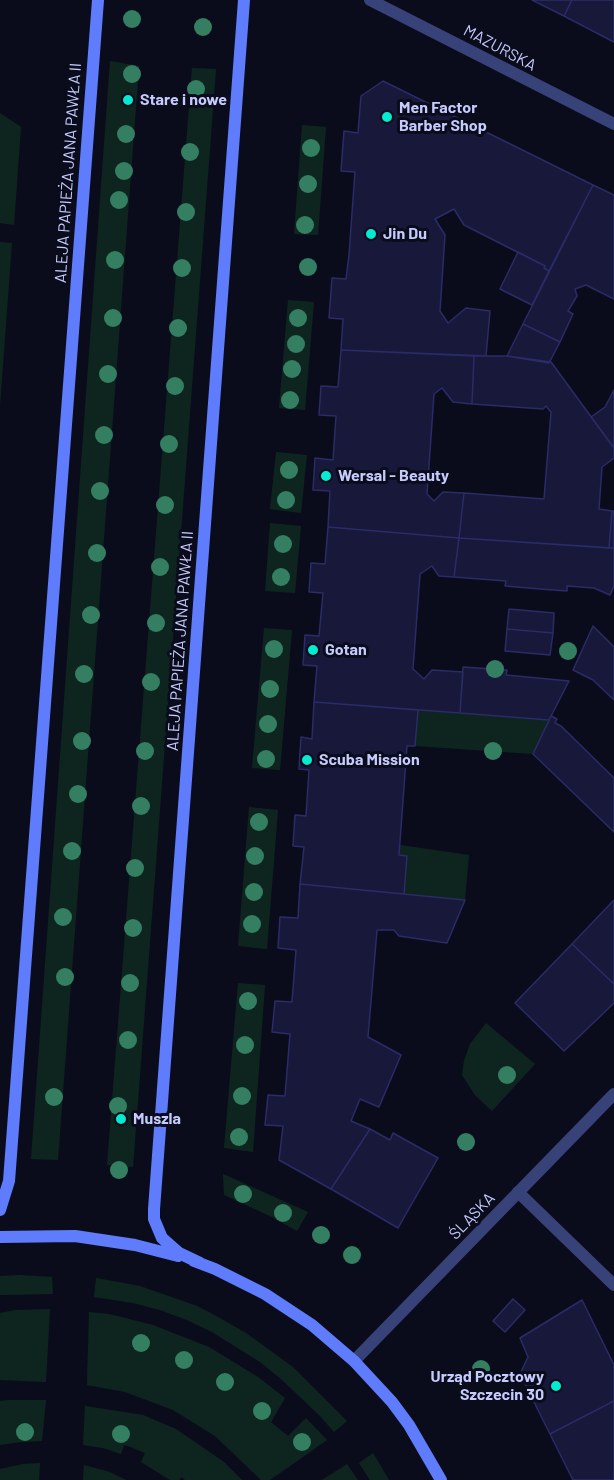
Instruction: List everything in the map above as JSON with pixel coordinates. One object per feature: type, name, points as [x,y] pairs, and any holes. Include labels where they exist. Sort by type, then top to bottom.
[{"type":"street","name":"ALEJA PAPIEŻA JANA PAWŁA II","points":[[0,1210],[9,1181],[98,0]]},
{"type":"street","name":"ALEJA PAPIEŻA JANA PAWŁA II","points":[[200,1263],[179,1253],[167,1244],[158,1231],[154,1209],[244,0]]},
{"type":"street","name":"MAZURSKA","points":[[370,0],[614,124]]},
{"type":"street","name":"ŚLĄSKA","points":[[354,1361],[614,1094]]},
{"type":"street","points":[[518,1192],[614,1285]]},
{"type":"street","points":[[2,1237],[63,1235],[108,1240],[153,1249],[200,1263],[240,1281],[312,1325],[354,1361],[404,1418],[441,1480]]},
{"type":"green space","points":[[110,61],[139,66],[58,1160],[31,1159]]},
{"type":"green space","points":[[192,68],[216,69],[133,1167],[107,1165]]},
{"type":"green space","points":[[0,113],[21,127],[14,225],[0,223]]},
{"type":"green space","points":[[302,125],[326,127],[318,235],[294,234]]},
{"type":"green space","points":[[0,242],[12,243],[0,405]]},
{"type":"green space","points":[[288,300],[314,302],[305,410],[279,408]]},
{"type":"green space","points":[[276,452],[307,455],[301,513],[270,509]]},
{"type":"green space","points":[[270,523],[301,526],[295,593],[265,591]]},
{"type":"green space","points":[[264,628],[292,630],[280,770],[252,768]]},
{"type":"green space","points":[[418,710],[549,720],[533,754],[415,746]]},
{"type":"green space","points":[[249,807],[278,810],[267,949],[238,946]]},
{"type":"green space","points":[[400,845],[469,855],[465,900],[404,894],[407,857],[399,855]]},
{"type":"green space","points":[[238,983],[265,985],[253,1152],[224,1148]]},
{"type":"green space","points":[[486,1023],[535,1064],[492,1111],[475,1095],[462,1075],[470,1044]]},
{"type":"green space","points":[[223,1174],[308,1212],[297,1231],[224,1195]]},
{"type":"green space","points":[[0,1276],[52,1277],[53,1294],[0,1295]]},
{"type":"green space","points":[[96,1278],[140,1286],[197,1306],[218,1317],[246,1333],[293,1367],[347,1421],[334,1432],[281,1379],[260,1362],[212,1332],[160,1310],[94,1297]]},
{"type":"green space","points":[[50,1309],[46,1382],[0,1380],[0,1313]]},
{"type":"green space","points":[[89,1312],[109,1314],[153,1325],[209,1347],[258,1377],[285,1398],[271,1422],[288,1436],[306,1418],[327,1440],[270,1480],[261,1480],[215,1436],[173,1410],[125,1392],[87,1385]]},
{"type":"green space","points":[[46,1400],[42,1441],[0,1445],[0,1401]]},
{"type":"green space","points":[[85,1406],[143,1415],[176,1429],[224,1462],[242,1480],[185,1480],[182,1477],[179,1480],[170,1480],[141,1462],[145,1453],[131,1447],[124,1445],[121,1454],[83,1445]]},
{"type":"green space","points":[[373,1453],[389,1480],[370,1480],[359,1463]]},
{"type":"green space","points":[[40,1463],[39,1480],[0,1480],[0,1469]]},
{"type":"green space","points":[[347,1464],[358,1480],[322,1480]]},
{"type":"green space","points":[[84,1465],[110,1472],[126,1480],[83,1480]]},
{"type":"building","points":[[532,0],[572,0],[564,16]]},
{"type":"building","points":[[572,0],[614,0],[614,42],[564,16]]},
{"type":"building","points":[[383,81],[593,185],[549,271],[544,268],[545,266],[464,225],[454,209],[435,219],[445,235],[440,311],[448,323],[466,308],[490,311],[486,356],[341,350],[343,319],[329,318],[332,278],[346,279],[349,255],[355,172],[341,171],[344,131],[358,133],[361,96]]},
{"type":"building","points":[[593,185],[614,195],[614,299],[586,285],[575,289],[577,296],[568,311],[573,314],[560,342],[523,324]]},
{"type":"building","points":[[518,252],[545,266],[544,268],[549,271],[532,305],[500,289]]},
{"type":"building","points":[[523,324],[560,342],[549,363],[507,356]]},
{"type":"building","points":[[341,350],[474,356],[472,404],[453,402],[442,388],[434,394],[427,494],[434,501],[443,492],[464,493],[459,538],[328,527],[330,491],[313,490],[315,458],[333,460],[336,416],[319,415],[321,386],[338,387]]},
{"type":"building","points":[[474,356],[507,356],[551,362],[614,448],[614,458],[602,467],[599,509],[612,511],[609,548],[459,538],[464,493],[544,499],[551,412],[546,406],[543,409],[472,404]]},
{"type":"building","points":[[614,390],[614,448],[591,417],[605,407]]},
{"type":"building","points":[[612,511],[614,511],[614,548],[609,548]]},
{"type":"building","points":[[328,527],[459,538],[454,577],[439,576],[432,566],[420,574],[413,669],[424,679],[432,670],[463,672],[460,713],[314,702],[317,666],[303,665],[305,635],[319,636],[323,593],[309,592],[311,563],[325,564]]},
{"type":"building","points":[[459,538],[614,548],[614,586],[610,595],[594,588],[567,586],[567,591],[540,589],[505,586],[506,581],[454,577]]},
{"type":"building","points":[[509,609],[554,613],[553,633],[507,629]]},
{"type":"building","points":[[593,626],[614,647],[614,700],[593,680],[573,670]]},
{"type":"building","points":[[507,629],[553,633],[550,655],[505,651]]},
{"type":"building","points":[[463,667],[507,670],[506,675],[569,681],[549,720],[460,713]]},
{"type":"building","points":[[314,702],[418,710],[415,746],[407,746],[399,855],[407,856],[404,894],[300,884],[304,847],[293,846],[295,815],[306,816],[309,770],[299,769],[301,737],[312,739]]},
{"type":"building","points":[[551,716],[557,719],[555,723],[561,726],[614,778],[614,832],[533,754]]},
{"type":"building","points":[[300,884],[465,900],[447,943],[399,936],[394,930],[377,930],[368,1037],[401,1055],[379,1107],[360,1099],[351,1121],[370,1129],[331,1189],[279,1160],[283,1126],[265,1125],[268,1095],[285,1096],[290,1034],[272,1032],[275,1001],[292,1002],[296,950],[278,948],[280,917],[298,918]]},
{"type":"building","points":[[614,900],[614,984],[572,944]]},
{"type":"building","points":[[572,944],[614,984],[614,1003],[564,1051],[515,1003]]},
{"type":"building","points":[[370,1129],[390,1140],[393,1133],[438,1158],[398,1228],[331,1189]]},
{"type":"building","points":[[513,1299],[525,1310],[505,1332],[493,1321]]},
{"type":"building","points":[[582,1300],[614,1365],[614,1401],[550,1434],[520,1374],[528,1357],[520,1338]]},
{"type":"building","points":[[614,1401],[614,1480],[573,1480],[550,1434]]},
{"type":"place","name":"Stare i nowe","points":[[128,100]]},
{"type":"place","name":"Men Factor Barber Shop","points":[[387,117]]},
{"type":"place","name":"Jin Du","points":[[371,234]]},
{"type":"place","name":"Wersal - Beauty","points":[[326,476]]},
{"type":"place","name":"Gotan","points":[[313,650]]},
{"type":"place","name":"Scuba Mission","points":[[307,760]]},
{"type":"place","name":"Muszla","points":[[121,1119]]},
{"type":"place","name":"Urząd Pocztowy Szczecin 30","points":[[556,1386]]}]
